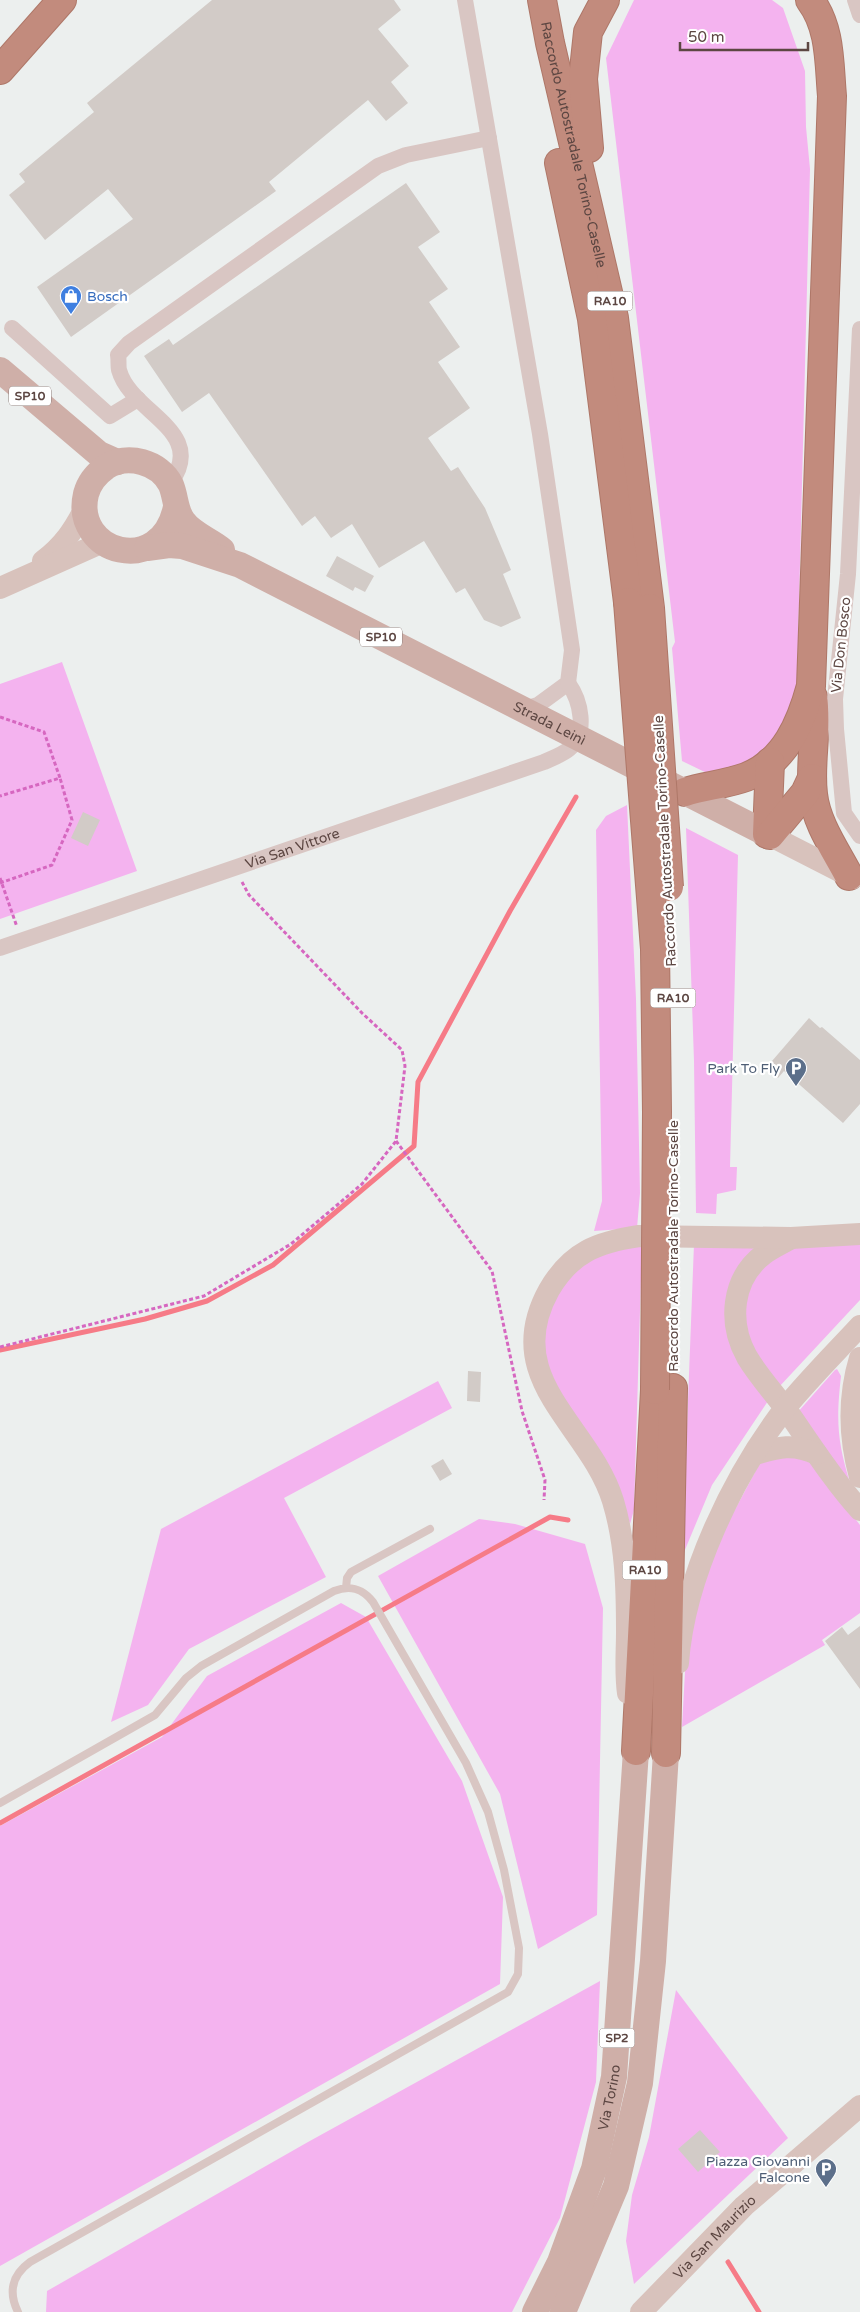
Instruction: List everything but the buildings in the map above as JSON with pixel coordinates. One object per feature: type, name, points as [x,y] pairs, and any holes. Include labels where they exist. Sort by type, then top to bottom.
[{"type":"highway","points":[[0,70],[62,0]]},
{"type":"highway","name":"Raccordo Autostradale Torino-Caselle","points":[[525,0],[592,319],[639,605]]},
{"type":"highway","name":"Raccordo Autostradale Torino-Caselle","points":[[542,0],[550,43],[614,318],[639,605],[673,946],[664,1389],[666,1753]]},
{"type":"highway","points":[[598,247],[583,79],[588,32],[605,0]]},
{"type":"highway","points":[[812,3],[827,36],[832,96],[811,686],[816,718],[812,778],[816,810],[855,879]]},
{"type":"highway","points":[[685,792],[746,777],[770,762],[783,750],[796,730],[804,713],[811,686]]},
{"type":"highway","points":[[768,834],[770,762]]},
{"type":"highway","points":[[768,834],[805,793],[812,778]]},
{"type":"highway","name":"Raccordo Autostradale Torino-Caselle","points":[[636,1751],[664,1389]]},
{"type":"main road","name":"SP10","points":[[0,370],[100,454],[117,462],[132,460],[147,464],[160,472],[173,495]]},
{"type":"main road","name":"SP10","points":[[60,421],[78,455],[88,483],[86,499],[91,527],[103,542],[124,551],[147,548]]},
{"type":"main road","points":[[23,576],[60,548],[69,537],[99,472],[117,462]]},
{"type":"main road","points":[[147,548],[167,532],[173,520],[173,495]]},
{"type":"main road","name":"Strada Leinì","points":[[173,495],[183,522],[194,532],[216,545],[240,565]]},
{"type":"main road","points":[[0,588],[23,576],[103,542]]},
{"type":"main road","name":"Strada Leinì","points":[[147,548],[169,545],[182,546],[240,565],[855,879]]},
{"type":"main road","name":"SP2","points":[[636,1751],[627,1686],[627,1597],[625,1561],[619,1525],[613,1500],[602,1475],[588,1450],[553,1402],[542,1382],[536,1363],[535,1339],[538,1318],[547,1294],[568,1264],[584,1252],[599,1245],[639,1236],[791,1238],[860,1234]]},
{"type":"main road","points":[[791,1238],[763,1254],[748,1271],[738,1289],[735,1323],[739,1340],[747,1357],[860,1510]]},
{"type":"main road","name":"SP2","points":[[666,1753],[676,1700],[679,1650],[698,1571],[710,1538],[726,1504],[754,1454],[785,1408],[860,1326]]},
{"type":"main road","points":[[860,1358],[851,1402],[850,1434],[860,1477]]},
{"type":"main road","points":[[754,1454],[771,1449],[796,1446],[817,1454]]},
{"type":"main road","name":"Via Torino","points":[[535,2312],[560,2262],[594,2169],[614,2077],[636,1751]]},
{"type":"main road","name":"Via Torino","points":[[563,2312],[616,2186],[640,2083],[653,1961],[666,1753]]},
{"type":"main road","name":"Via San Maurizio","points":[[646,2307],[744,2206],[860,2106]]},
{"type":"street","points":[[465,0],[540,434],[570,631],[572,650],[568,683],[576,695],[581,718],[579,738]]},
{"type":"street","points":[[855,0],[860,15]]},
{"type":"street","points":[[173,495],[182,456],[180,443],[125,383],[119,369],[118,355],[129,343],[378,166],[406,155],[489,138]]},
{"type":"street","points":[[12,328],[110,416],[138,399]]},
{"type":"street","name":"Via Don Bosco","points":[[860,329],[848,574],[836,706],[844,813],[860,836]]},
{"type":"street","points":[[522,710],[538,705],[568,683]]},
{"type":"street","name":"Via San Vittore","points":[[0,948],[544,762],[568,750],[579,738]]},
{"type":"lane","points":[[346,1588],[347,1578],[351,1572],[430,1529]]},
{"type":"lane","points":[[0,1803],[155,1715],[186,1678],[201,1666],[327,1595],[346,1588],[359,1590],[373,1602],[466,1763],[488,1812],[500,1856],[519,1948],[520,1968],[514,1983],[502,1995],[30,2262],[17,2274],[13,2285],[12,2296],[18,2312]]},
{"type":"path","points":[[0,717],[44,732],[72,820],[52,865],[1,883]]},
{"type":"path","points":[[0,796],[60,778]]},
{"type":"path","points":[[0,1347],[204,1296],[291,1244],[362,1184],[396,1141],[405,1066],[402,1050],[362,1013],[249,895],[235,868]]},
{"type":"path","points":[[0,878],[22,940]]},
{"type":"path","points":[[396,1141],[492,1271],[522,1411],[545,1480],[544,1500]]},
{"type":"shaded area","points":[[634,0],[772,0],[783,8],[805,71],[806,127],[810,169],[797,682],[793,718],[766,759],[711,775],[682,761],[672,648],[675,642],[606,58]]},
{"type":"shaded area","points":[[62,662],[137,871],[0,919],[0,684]]},
{"type":"shaded area","points":[[627,805],[636,999],[640,1193],[637,1228],[594,1231],[602,1201],[596,830],[606,816]]},
{"type":"shaded area","points":[[686,828],[738,855],[730,1167],[737,1167],[736,1190],[717,1194],[716,1214],[696,1213],[694,1061]]},
{"type":"shaded area","points":[[860,1241],[860,1300],[779,1387],[749,1351],[740,1298],[753,1273],[792,1246]]},
{"type":"shaded area","points":[[642,1244],[634,1510],[630,1524],[617,1485],[562,1398],[545,1359],[545,1328],[556,1293],[579,1266],[605,1251]]},
{"type":"shaded area","points":[[694,1244],[761,1245],[729,1293],[768,1401],[712,1485],[682,1557]]},
{"type":"shaded area","points":[[837,1369],[841,1376],[838,1406],[840,1444],[851,1486],[797,1413]]},
{"type":"shaded area","points":[[438,1381],[452,1408],[284,1498],[326,1577],[189,1649],[148,1705],[111,1722],[161,1529]]},
{"type":"shaded area","points":[[806,1455],[860,1525],[860,1613],[822,1640],[825,1645],[682,1727],[686,1653],[706,1564],[762,1459]]},
{"type":"shaded area","points":[[479,1519],[515,1524],[585,1544],[603,1608],[597,1915],[538,1949],[500,1794],[378,1576]]},
{"type":"shaded area","points":[[341,1603],[366,1617],[462,1781],[503,1897],[500,1984],[0,2266],[0,1826],[162,1737],[207,1676]]},
{"type":"shaded area","points":[[600,1981],[596,2082],[560,2218],[512,2312],[46,2312],[47,2291],[308,2142]]},
{"type":"shaded area","points":[[676,1990],[788,2138],[634,2284],[626,2241],[632,2195],[649,2137]]},
{"type":"waterway","points":[[0,1350],[145,1319],[207,1301],[273,1265],[414,1146],[418,1082],[510,911],[576,797]]},
{"type":"waterway","points":[[0,1823],[550,1517],[568,1520]]},
{"type":"waterway","points":[[728,2262],[759,2312]]},
{"type":"place","name":"Bosch","points":[[71,315]]},
{"type":"place","name":"Park To Fly","points":[[796,1087]]},
{"type":"place","name":"Piazza Giovanni Falcone","points":[[826,2188]]}]
